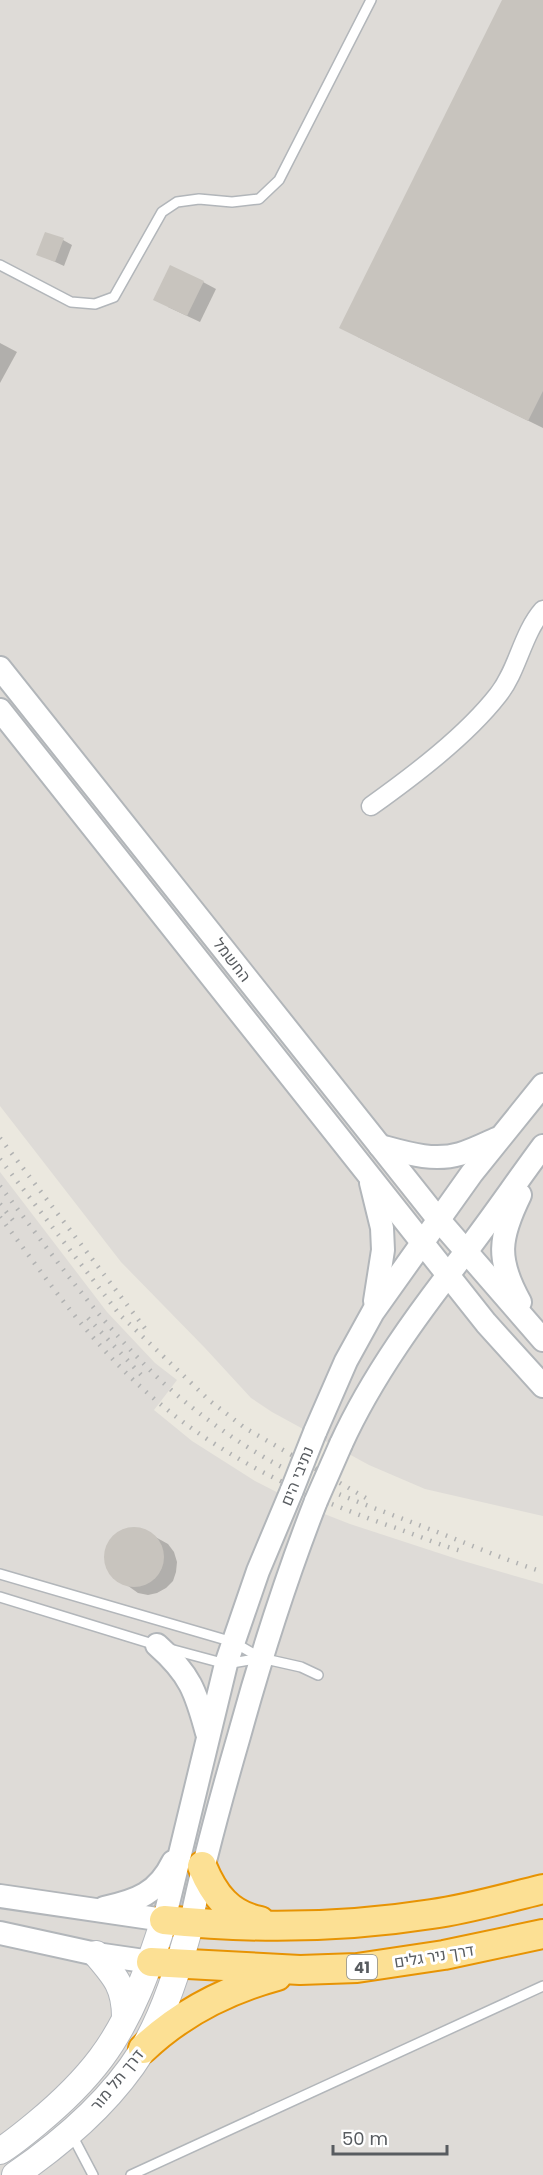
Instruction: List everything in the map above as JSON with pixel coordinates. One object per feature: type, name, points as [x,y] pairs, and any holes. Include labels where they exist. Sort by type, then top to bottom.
[{"type":"highway","points":[[202,1866],[220,1900],[239,1915],[280,1924]]},
{"type":"highway","points":[[164,1920],[246,1925],[323,1926],[435,1914],[543,1889]]},
{"type":"highway","name":"דרך ניר גלים","points":[[179,1965],[300,1970],[357,1968],[444,1955],[543,1934]]},
{"type":"highway","name":"41","points":[[150,1962],[179,1965]]},
{"type":"highway","points":[[143,2049],[159,2034],[210,2001],[253,1983],[300,1970]]},
{"type":"main road","name":"דרך תל מור","points":[[0,2151],[50,2112],[81,2082],[102,2057],[125,2017],[150,1962],[164,1920]]},
{"type":"main road","name":"דרך תל מור","points":[[15,2175],[71,2133],[129,2070],[143,2049],[179,1965],[191,1922]]},
{"type":"main road","points":[[96,1954],[122,1989],[125,2017]]},
{"type":"street","points":[[370,806],[419,771],[498,695],[509,679],[525,641],[543,610]]},
{"type":"street","name":"החשמל","points":[[0,668],[438,1219],[540,1336]]},
{"type":"street","name":"החשמל","points":[[0,710],[486,1323],[543,1386]]},
{"type":"street","name":"נתיבי הים","points":[[164,1920],[208,1735],[233,1642],[270,1541],[346,1361],[373,1312],[421,1242],[498,1139],[543,1085]]},
{"type":"street","points":[[380,1146],[417,1156],[439,1157],[460,1154],[498,1139]]},
{"type":"street","points":[[540,1336],[507,1279],[503,1239],[506,1223],[543,1146]]},
{"type":"street","name":"נתיבי הים","points":[[191,1922],[202,1866],[261,1658],[286,1580],[316,1501],[341,1444],[355,1415],[390,1358],[447,1274],[466,1252],[543,1146]]},
{"type":"street","points":[[369,1176],[382,1228],[383,1250],[381,1274],[373,1312]]},
{"type":"street","points":[[158,1645],[181,1667],[191,1684],[198,1699],[208,1735]]},
{"type":"street","points":[[94,1910],[128,1903],[147,1894],[167,1874],[182,1845]]},
{"type":"street","points":[[0,1896],[164,1920]]},
{"type":"street","points":[[0,1933],[96,1954],[150,1962]]},
{"type":"lane","points":[[0,265],[71,302],[95,304],[114,297],[162,212],[177,202],[199,199],[232,202],[259,199],[279,180],[371,0]]},
{"type":"lane","points":[[0,1574],[233,1642],[261,1658],[302,1667],[318,1675]]},
{"type":"lane","points":[[0,1597],[226,1664],[261,1658]]},
{"type":"lane","points":[[131,2175],[543,1986]]},
{"type":"lane","points":[[71,2133],[93,2175]]},
{"type":"shaded area","points":[[0,0],[543,0],[543,1516],[425,1489],[369,1465],[272,1412],[251,1398],[121,1262],[0,1106]]},
{"type":"shaded area","points":[[0,1172],[107,1312],[155,1363],[177,1380],[154,1410],[192,1441],[255,1481],[304,1506],[350,1524],[460,1560],[543,1584],[543,2175],[0,2175]]},
{"type":"building","points":[[502,0],[543,0],[543,391],[528,421],[339,328]]},
{"type":"building","points":[[45,232],[64,238],[55,262],[36,255]]},
{"type":"building","points":[[170,265],[204,281],[187,316],[153,300]]},
{"type":"building","points":[[128,1527],[140,1527],[151,1532],[159,1540],[164,1557],[162,1569],[151,1582],[140,1587],[128,1587],[117,1582],[109,1574],[104,1563],[104,1551],[109,1540],[117,1532]]},
{"type":"railway","points":[[0,1138],[147,1331]]},
{"type":"railway","points":[[0,1159],[120,1315],[210,1401],[245,1428],[366,1498]]},
{"type":"railway","points":[[0,1186],[105,1321],[178,1396],[218,1427],[259,1454],[316,1484],[362,1504],[543,1572]]},
{"type":"railway","points":[[0,1204],[15,1223]]},
{"type":"railway","points":[[0,1217],[98,1343],[130,1377],[198,1433],[234,1456],[312,1496],[465,1552]]},
{"type":"railway","points":[[88,1318],[145,1379]]}]
